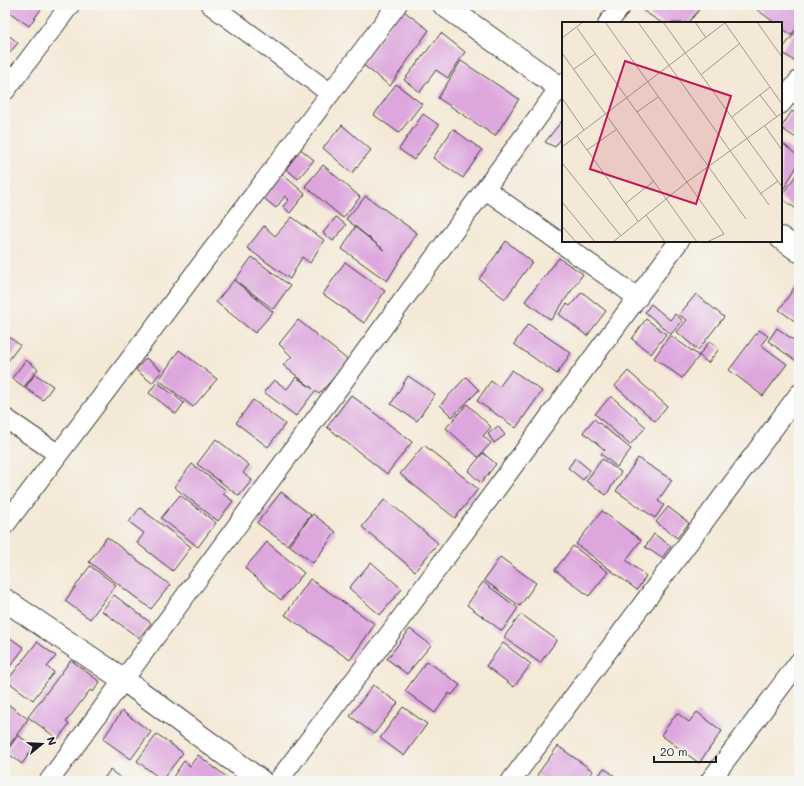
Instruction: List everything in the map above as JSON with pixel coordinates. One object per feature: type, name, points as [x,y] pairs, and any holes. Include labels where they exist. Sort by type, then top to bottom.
[{"type":"street","points":[[5,91],[70,5]]},
{"type":"street","points":[[211,5],[330,93]]},
{"type":"street","points":[[5,525],[397,5]]},
{"type":"street","points":[[49,781],[485,189],[562,87],[444,5]]},
{"type":"street","points":[[609,22],[622,5]]},
{"type":"street","points":[[782,103],[799,80]]},
{"type":"street","points":[[485,189],[638,298]]},
{"type":"street","points":[[782,239],[799,251]]},
{"type":"street","points":[[278,781],[390,633],[679,242]]},
{"type":"street","points":[[511,781],[799,394]]},
{"type":"street","points":[[5,418],[58,454]]},
{"type":"street","points":[[5,600],[124,680],[261,781]]},
{"type":"street","points":[[710,781],[799,662]]},
{"type":"building","points":[[5,5],[44,5],[29,26],[5,9]]},
{"type":"building","points":[[647,5],[693,5],[699,10],[689,22],[660,22],[642,10]]},
{"type":"building","points":[[751,5],[799,5],[799,25],[791,35],[782,28],[782,22],[774,22]]},
{"type":"building","points":[[401,9],[429,30],[390,86],[362,64]]},
{"type":"building","points":[[799,27],[799,55],[794,61],[782,52]]},
{"type":"building","points":[[5,32],[18,43],[5,58]]},
{"type":"building","points":[[441,33],[465,52],[448,78],[436,70],[420,92],[404,80]]},
{"type":"building","points":[[461,61],[519,99],[495,136],[438,98]]},
{"type":"building","points":[[396,84],[422,104],[399,133],[374,115]]},
{"type":"building","points":[[792,111],[799,116],[799,140],[782,129]]},
{"type":"building","points":[[423,114],[439,125],[414,160],[399,149]]},
{"type":"building","points":[[561,122],[562,137],[555,147],[545,142]]},
{"type":"building","points":[[342,125],[371,150],[352,173],[323,148]]},
{"type":"building","points":[[453,129],[482,150],[463,178],[433,158]]},
{"type":"building","points":[[782,143],[799,157],[799,163],[782,191]]},
{"type":"building","points":[[299,148],[314,160],[298,179],[284,167]]},
{"type":"building","points":[[323,165],[360,197],[343,218],[305,186]]},
{"type":"building","points":[[799,171],[799,211],[782,199],[782,195]]},
{"type":"building","points":[[280,172],[305,194],[290,213],[283,206],[289,200],[285,196],[276,208],[260,195]]},
{"type":"building","points":[[366,196],[417,233],[387,281],[342,249],[355,227],[384,250],[346,219]]},
{"type":"building","points":[[292,217],[324,240],[310,263],[302,257],[290,279],[247,248],[264,226],[275,236]]},
{"type":"building","points":[[336,217],[346,225],[333,241],[323,233]]},
{"type":"building","points":[[506,241],[532,262],[505,299],[479,279]]},
{"type":"building","points":[[252,257],[290,286],[273,309],[235,280]]},
{"type":"building","points":[[559,258],[583,274],[551,320],[525,301]]},
{"type":"building","points":[[345,262],[385,291],[364,323],[323,294]]},
{"type":"building","points":[[234,280],[273,312],[255,333],[216,302]]},
{"type":"building","points":[[799,281],[799,324],[779,310]]},
{"type":"building","points":[[582,292],[606,311],[587,336],[559,314],[567,304],[570,306]]},
{"type":"building","points":[[696,294],[724,317],[698,350],[677,332],[687,320],[679,315]]},
{"type":"building","points":[[651,304],[670,320],[675,314],[683,321],[671,334],[645,312]]},
{"type":"building","points":[[646,319],[666,334],[651,354],[632,339]]},
{"type":"building","points":[[298,320],[349,361],[319,394],[315,391],[296,416],[264,392],[274,380],[287,389],[296,377],[313,389],[283,365],[292,357],[279,344]]},
{"type":"building","points":[[528,324],[571,353],[557,374],[514,344]]},
{"type":"building","points":[[777,328],[799,344],[799,363],[768,341]]},
{"type":"building","points":[[759,330],[768,336],[761,345],[787,364],[763,396],[729,370]]},
{"type":"building","points":[[5,334],[20,345],[5,365]]},
{"type":"building","points":[[670,335],[699,356],[682,378],[654,358]]},
{"type":"building","points":[[710,341],[719,349],[708,363],[699,355]]},
{"type":"building","points":[[179,350],[217,379],[193,407],[159,380]]},
{"type":"building","points":[[146,358],[162,371],[152,383],[136,370]]},
{"type":"building","points":[[26,360],[38,369],[24,387],[12,378]]},
{"type":"building","points":[[512,370],[542,391],[516,428],[477,401],[491,381],[499,387]]},
{"type":"building","points":[[628,371],[667,406],[655,421],[615,386]]},
{"type":"building","points":[[35,374],[53,386],[43,400],[25,388]]},
{"type":"building","points":[[408,376],[435,394],[417,421],[391,404]]},
{"type":"building","points":[[466,377],[479,390],[452,417],[440,405]]},
{"type":"building","points":[[157,382],[184,403],[176,414],[149,393]]},
{"type":"building","points":[[351,395],[412,442],[387,474],[327,427]]},
{"type":"building","points":[[611,396],[646,427],[630,445],[595,414]]},
{"type":"building","points":[[253,400],[285,424],[268,447],[236,423]]},
{"type":"building","points":[[467,404],[491,427],[483,436],[491,443],[478,457],[446,428]]},
{"type":"building","points":[[594,419],[631,449],[617,467],[601,454],[605,450],[583,432]]},
{"type":"building","points":[[498,426],[505,435],[494,443],[488,434]]},
{"type":"building","points":[[216,439],[249,465],[243,473],[252,480],[239,496],[197,464]]},
{"type":"building","points":[[424,445],[478,489],[455,518],[400,474]]},
{"type":"building","points":[[483,453],[496,464],[481,483],[468,471]]},
{"type":"building","points":[[575,458],[590,470],[583,480],[568,468]]},
{"type":"building","points":[[638,458],[672,480],[658,501],[664,505],[655,518],[616,491]]},
{"type":"building","points":[[602,459],[621,472],[606,495],[586,481]]},
{"type":"building","points":[[192,464],[226,490],[223,494],[233,501],[218,521],[174,487]]},
{"type":"building","points":[[281,492],[311,515],[287,545],[257,523]]},
{"type":"building","points":[[180,495],[216,523],[198,547],[161,518]]},
{"type":"building","points":[[385,499],[438,543],[415,571],[362,527]]},
{"type":"building","points":[[668,507],[689,523],[677,538],[656,522]]},
{"type":"building","points":[[140,508],[191,547],[173,571],[137,543],[144,533],[129,522]]},
{"type":"building","points":[[602,511],[641,540],[626,560],[646,576],[637,590],[576,544]]},
{"type":"building","points":[[313,514],[336,532],[313,563],[289,545]]},
{"type":"building","points":[[654,534],[671,546],[662,558],[645,547]]},
{"type":"building","points":[[107,537],[170,585],[151,609],[89,562]]},
{"type":"building","points":[[267,542],[304,573],[281,600],[245,568]]},
{"type":"building","points":[[573,546],[608,572],[589,596],[555,570]]},
{"type":"building","points":[[500,557],[536,583],[520,606],[484,580]]},
{"type":"building","points":[[371,562],[402,589],[380,615],[349,588]]},
{"type":"building","points":[[90,566],[116,585],[90,619],[65,601]]},
{"type":"building","points":[[310,579],[375,624],[350,660],[285,615]]},
{"type":"building","points":[[483,582],[518,608],[502,631],[467,605]]},
{"type":"building","points":[[114,595],[151,623],[139,638],[102,611]]},
{"type":"building","points":[[521,614],[557,640],[540,663],[504,637]]},
{"type":"building","points":[[410,629],[431,645],[407,674],[387,659]]},
{"type":"building","points":[[5,634],[24,648],[5,673]]},
{"type":"building","points":[[37,642],[56,656],[47,667],[54,672],[33,700],[7,681]]},
{"type":"building","points":[[503,643],[531,664],[514,687],[486,666]]},
{"type":"building","points":[[71,660],[100,682],[93,692],[90,690],[66,722],[69,724],[58,739],[28,717]]},
{"type":"building","points":[[427,661],[460,685],[452,695],[449,693],[435,713],[405,691]]},
{"type":"building","points":[[373,685],[398,703],[374,734],[350,716]]},
{"type":"building","points":[[5,702],[28,719],[8,747],[5,745]]},
{"type":"building","points":[[403,707],[427,724],[404,756],[380,738]]},
{"type":"building","points":[[122,711],[151,732],[131,759],[103,739]]},
{"type":"building","points":[[697,712],[722,731],[699,763],[661,735],[677,713],[689,722]]},
{"type":"building","points":[[157,734],[183,753],[162,780],[137,761]]},
{"type":"building","points":[[18,735],[34,747],[22,764],[6,752]]},
{"type":"building","points":[[558,746],[593,771],[587,781],[546,781],[537,775]]},
{"type":"building","points":[[198,755],[232,781],[170,781],[184,761],[190,766]]},
{"type":"building","points":[[604,768],[616,777],[613,781],[595,781]]},
{"type":"building","points":[[110,770],[125,781],[102,781]]}]
